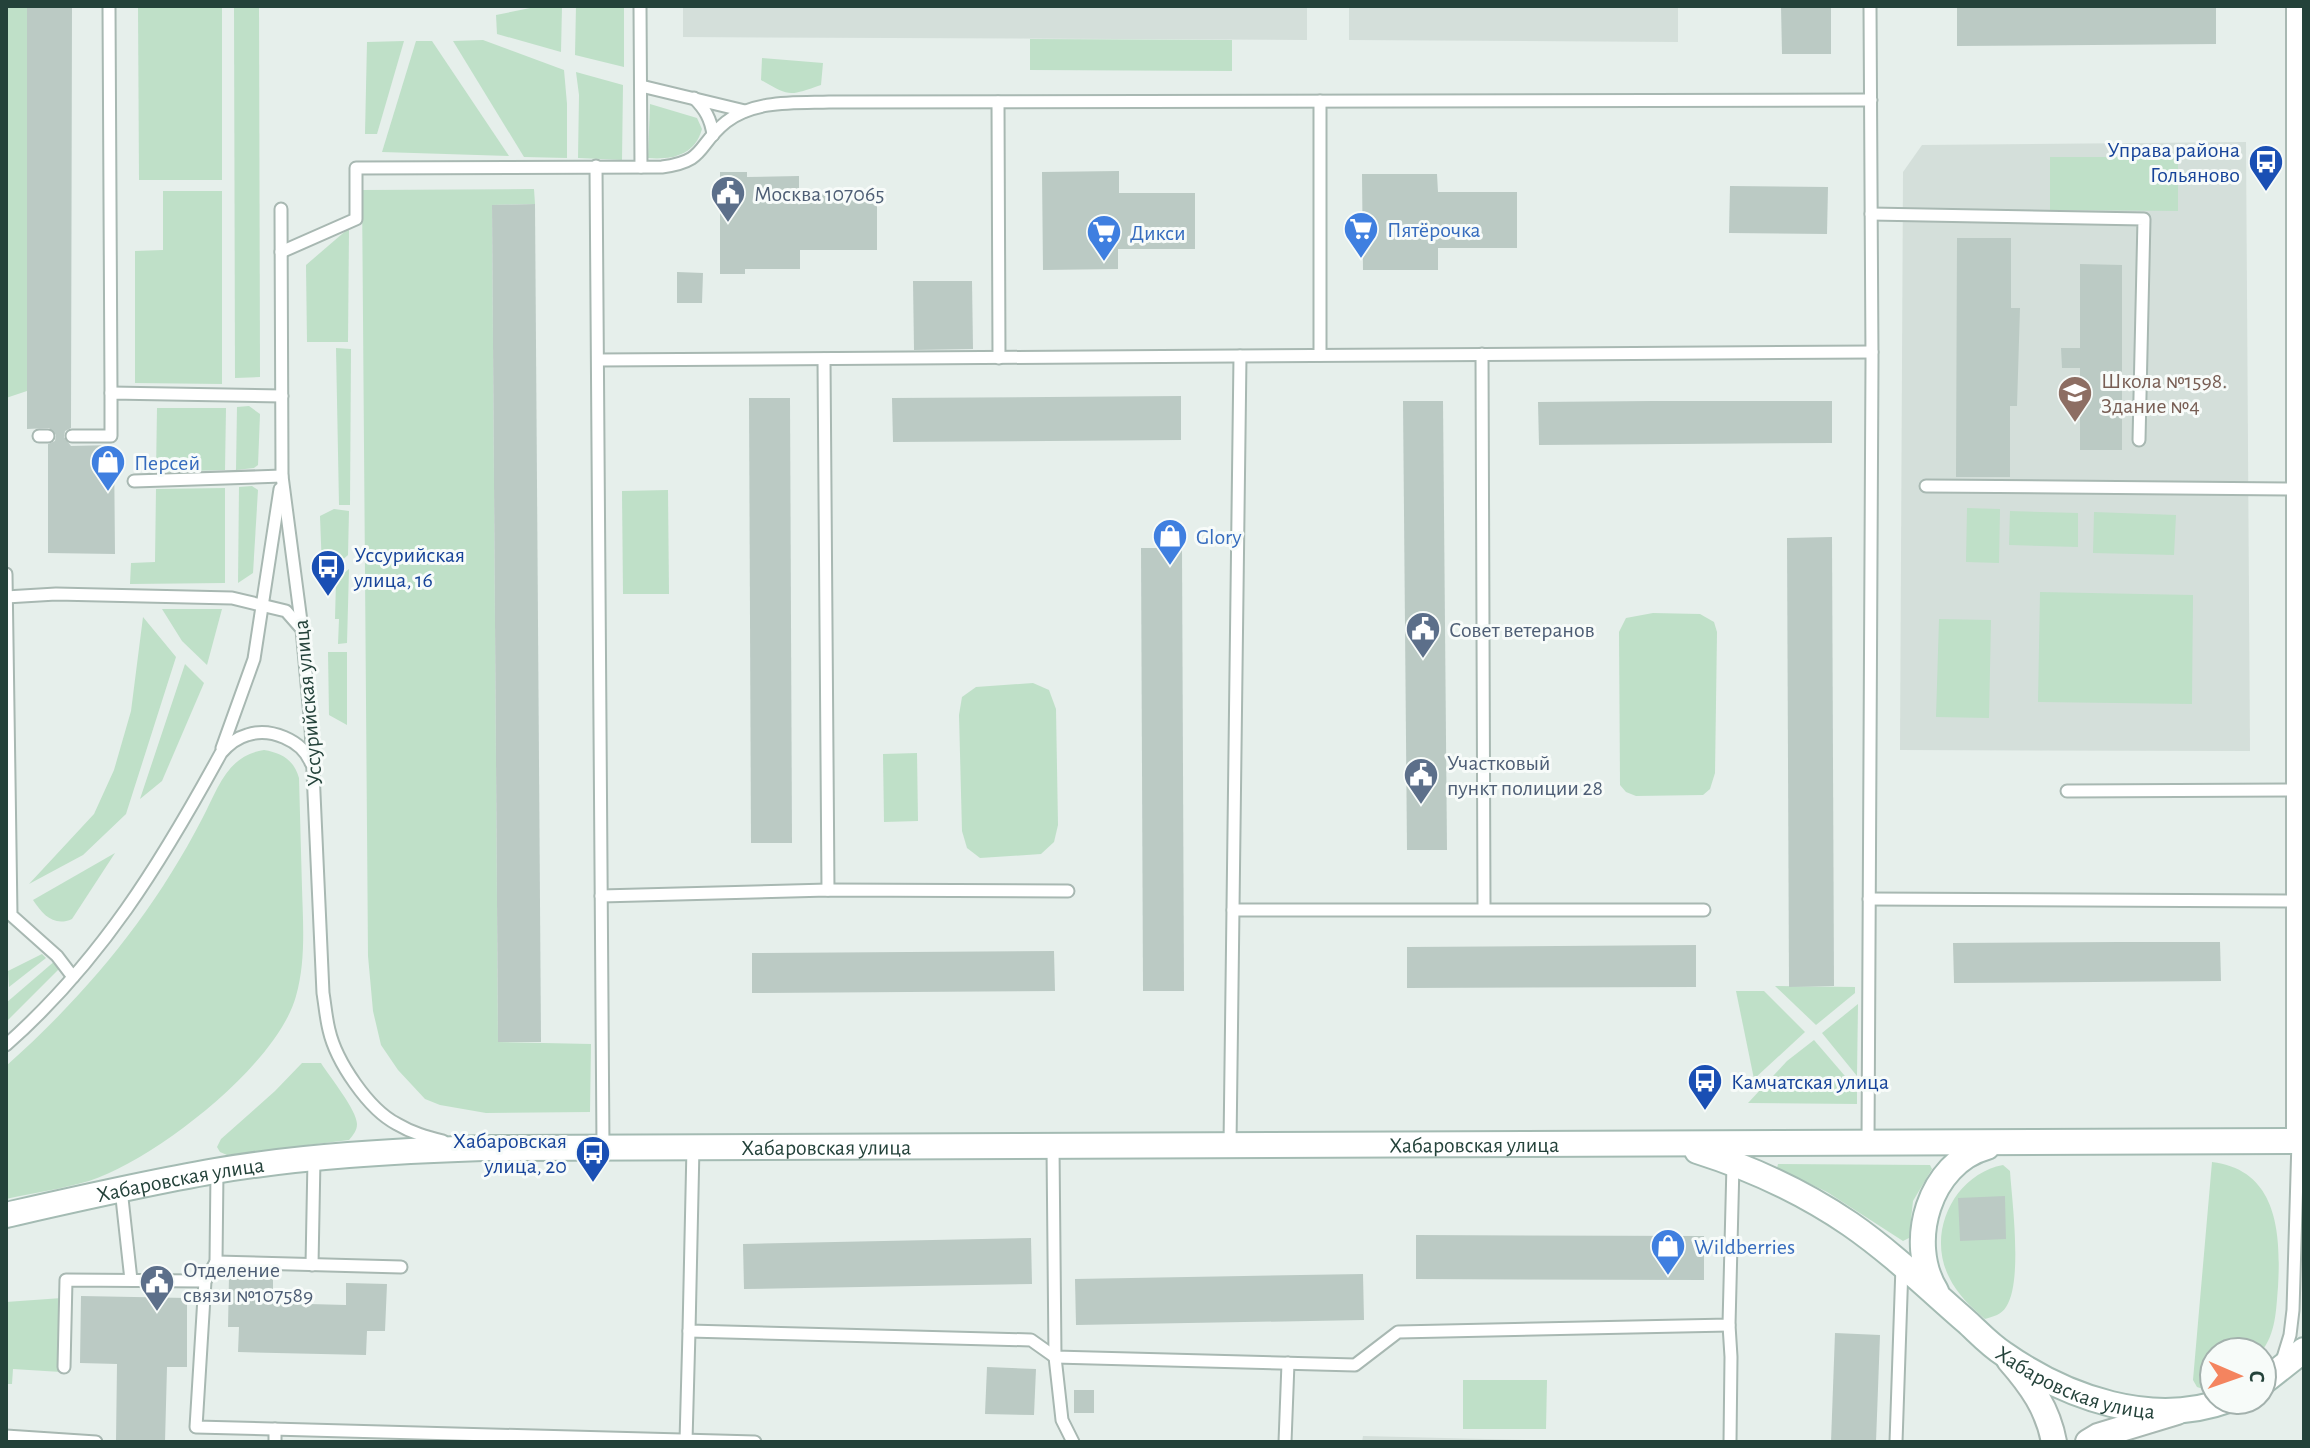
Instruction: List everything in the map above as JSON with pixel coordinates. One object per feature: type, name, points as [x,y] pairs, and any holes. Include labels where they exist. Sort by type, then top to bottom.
[{"type":"main road","name":"Хабаровская улица","points":[[6,1215],[217,1170],[412,1150],[2301,1141]]},
{"type":"main road","name":"Хабаровская улица","points":[[1651,1143],[1686,1148],[1733,1164],[1820,1205],[1851,1225],[1902,1266],[2001,1353],[2049,1381],[2105,1403],[2133,1409],[2183,1410],[2198,1407]]},
{"type":"main road","points":[[1948,1306],[1934,1288],[1926,1269],[1922,1243],[1930,1202],[1943,1178],[1960,1160],[1983,1148],[2007,1144]]},
{"type":"main road","points":[[2278,1371],[2304,1350]]},
{"type":"main road","points":[[2001,1353],[2027,1380],[2042,1404],[2054,1442]]},
{"type":"main road","points":[[2088,1442],[2098,1436],[2183,1410]]},
{"type":"street","points":[[2298,6],[2302,339],[2299,489],[2301,1141]]},
{"type":"lane","points":[[72,436],[111,436],[109,6]]},
{"type":"lane","points":[[640,6],[641,167]]},
{"type":"lane","points":[[1868,1143],[1872,352],[1870,6]]},
{"type":"lane","points":[[641,86],[745,111]]},
{"type":"lane","points":[[694,98],[704,107],[713,135]]},
{"type":"lane","points":[[281,252],[356,219],[356,168],[670,166],[691,160],[727,121],[745,111],[767,105],[814,102],[1871,100]]},
{"type":"lane","points":[[1320,101],[1320,355]]},
{"type":"lane","points":[[998,102],[999,358]]},
{"type":"lane","points":[[596,166],[603,1147]]},
{"type":"lane","name":"Уссурийская улица","points":[[281,209],[282,476],[302,629],[314,775],[323,993],[329,1031],[338,1056],[353,1080],[393,1123],[418,1135],[483,1148]]},
{"type":"lane","points":[[1871,214],[2144,219],[2139,440]]},
{"type":"lane","points":[[598,360],[1872,352]]},
{"type":"lane","points":[[1482,354],[1484,909]]},
{"type":"lane","points":[[1230,1145],[1240,356]]},
{"type":"lane","points":[[824,359],[828,890]]},
{"type":"lane","points":[[111,393],[282,396]]},
{"type":"lane","points":[[134,481],[282,476]]},
{"type":"lane","name":"Уссурийская улица","points":[[6,1045],[73,977],[143,889],[221,753],[254,659],[282,476]]},
{"type":"lane","points":[[1926,486],[2299,489]]},
{"type":"lane","points":[[6,574],[11,915],[57,956],[73,977]]},
{"type":"lane","points":[[7,597],[56,594],[232,598],[286,611],[302,629]]},
{"type":"lane","points":[[221,753],[231,743],[248,734],[275,735],[298,745],[309,758],[314,775]]},
{"type":"lane","points":[[2067,791],[2299,790]]},
{"type":"lane","points":[[601,896],[828,890],[1068,891]]},
{"type":"lane","points":[[1869,899],[2299,901]]},
{"type":"lane","points":[[1233,910],[1704,910]]},
{"type":"lane","points":[[2278,1366],[2284,1359],[2293,1310],[2301,1141]]},
{"type":"lane","points":[[686,1441],[693,1147]]},
{"type":"lane","points":[[1053,1147],[1055,1357],[1062,1420],[1073,1442]]},
{"type":"lane","points":[[312,1265],[314,1159]]},
{"type":"lane","points":[[1730,1442],[1733,1164]]},
{"type":"lane","points":[[217,1170],[216,1262],[205,1281],[196,1427],[755,1442]]},
{"type":"lane","points":[[121,1189],[131,1280]]},
{"type":"lane","points":[[216,1262],[401,1267]]},
{"type":"lane","points":[[1896,1442],[1902,1266]]},
{"type":"lane","points":[[64,1367],[66,1280],[205,1281]]},
{"type":"lane","points":[[689,1331],[1031,1340],[1055,1357],[1355,1365],[1398,1332],[1729,1325]]},
{"type":"lane","points":[[1285,1442],[1288,1363]]},
{"type":"lane","points":[[275,1429],[275,1442]]},
{"type":"lane","points":[[6,1436],[96,1442]]},
{"type":"shaded area","points":[[683,6],[1307,6],[1307,40],[683,37]]},
{"type":"shaded area","points":[[1349,6],[1678,6],[1678,42],[1349,40]]},
{"type":"shaded area","name":"Школа №1598. Здание №4","points":[[2246,142],[2250,751],[1900,750],[1903,172],[1922,145]]},
{"type":"shaded area","points":[[1363,1436],[1604,1442],[1362,1442]]},
{"type":"green space","points":[[6,6],[27,6],[27,391],[6,398]]},
{"type":"green space","points":[[138,6],[222,6],[222,180],[139,180]]},
{"type":"green space","points":[[234,6],[259,6],[260,377],[235,378]]},
{"type":"green space","points":[[540,6],[562,6],[561,52],[497,34],[496,15]]},
{"type":"green space","points":[[576,6],[624,6],[624,67],[575,55]]},
{"type":"green space","points":[[1030,39],[1232,40],[1232,71],[1030,70]]},
{"type":"green space","points":[[483,40],[564,70],[567,158],[524,157],[453,41]]},
{"type":"green space","points":[[404,41],[377,134],[365,134],[367,42]]},
{"type":"green space","points":[[416,41],[432,41],[509,156],[382,152]]},
{"type":"green space","points":[[762,58],[823,63],[821,85],[796,93],[778,90],[761,80]]},
{"type":"green space","points":[[576,72],[623,85],[622,160],[578,158],[579,95]]},
{"type":"green space","points":[[650,104],[697,118],[702,129],[694,145],[674,157],[648,158]]},
{"type":"green space","points":[[2050,157],[2178,157],[2178,211],[2050,210]]},
{"type":"green space","points":[[534,189],[535,204],[492,205],[498,1042],[591,1044],[590,1112],[486,1113],[440,1105],[425,1099],[398,1070],[381,1045],[373,1011],[368,956],[362,190]]},
{"type":"green space","points":[[163,191],[222,191],[222,384],[135,383],[135,251],[163,250]]},
{"type":"green space","points":[[349,228],[348,342],[307,342],[306,265]]},
{"type":"green space","points":[[336,348],[351,349],[350,505],[339,505]]},
{"type":"green space","points":[[249,406],[260,414],[258,465],[236,470],[237,407]]},
{"type":"green space","points":[[157,408],[226,408],[225,470],[156,472]]},
{"type":"green space","points":[[252,486],[258,490],[253,573],[238,583],[239,487]]},
{"type":"green space","points":[[225,488],[225,583],[130,584],[131,563],[155,562],[156,489]]},
{"type":"green space","points":[[668,490],[669,594],[623,594],[622,491]]},
{"type":"green space","points":[[1967,508],[2000,509],[1999,563],[1966,562]]},
{"type":"green space","points":[[334,509],[349,511],[348,555],[332,569],[322,569],[320,516]]},
{"type":"green space","points":[[2010,511],[2078,513],[2078,547],[2009,545]]},
{"type":"green space","points":[[2094,512],[2176,515],[2174,555],[2093,553]]},
{"type":"green space","points":[[349,569],[347,643],[338,644],[336,580]]},
{"type":"green space","points":[[2040,592],[2193,595],[2192,704],[2038,702]]},
{"type":"green space","points":[[162,609],[222,609],[207,665],[182,641]]},
{"type":"green space","points":[[1653,613],[1700,614],[1714,622],[1717,632],[1715,773],[1710,789],[1703,795],[1636,796],[1620,785],[1619,632],[1626,618]]},
{"type":"green space","points":[[143,617],[176,657],[126,814],[83,855],[29,884],[94,814],[114,770],[131,711]]},
{"type":"green space","points":[[1939,619],[1991,620],[1989,718],[1936,717]]},
{"type":"green space","points":[[328,652],[347,652],[347,725],[329,715]]},
{"type":"green space","points":[[185,664],[204,683],[162,781],[140,799]]},
{"type":"green space","points":[[1033,683],[1049,690],[1056,709],[1058,825],[1054,842],[1041,854],[980,858],[967,848],[962,831],[959,715],[962,697],[976,687]]},
{"type":"green space","points":[[264,750],[286,758],[299,778],[303,956],[296,996],[285,1023],[240,1079],[179,1131],[147,1153],[89,1181],[6,1199],[6,1066],[63,1011],[116,952],[162,888],[232,766],[251,753]]},
{"type":"green space","points":[[917,753],[918,821],[884,822],[883,754]]},
{"type":"green space","points":[[115,853],[72,919],[54,920],[33,900]]},
{"type":"green space","points":[[42,954],[46,958],[9,987],[8,971]]},
{"type":"green space","points":[[56,960],[61,967],[6,1022],[6,1003]]},
{"type":"green space","points":[[1775,986],[1855,987],[1855,993],[1816,1025]]},
{"type":"green space","points":[[1736,991],[1764,991],[1805,1032],[1754,1079]]},
{"type":"green space","points":[[1858,1004],[1857,1076],[1822,1033]]},
{"type":"green space","points":[[1814,1040],[1857,1090],[1857,1104],[1748,1103],[1787,1061]]},
{"type":"green space","points":[[302,1063],[321,1063],[348,1102],[357,1124],[349,1140],[227,1155],[220,1152],[217,1147],[221,1139]]},
{"type":"green space","points":[[2212,1162],[2234,1167],[2251,1177],[2263,1191],[2276,1226],[2279,1267],[2277,1296],[2270,1336],[2198,1336],[2198,1387],[2193,1380]]},
{"type":"green space","points":[[1778,1164],[1930,1165],[1932,1169],[1913,1201],[1909,1238],[1903,1241],[1827,1192],[1777,1168]]},
{"type":"green space","points":[[2003,1165],[2010,1171],[2015,1241],[2014,1280],[2004,1310],[1985,1319],[1965,1300],[1949,1277],[1943,1260],[1943,1224],[1949,1208],[1971,1180]]},
{"type":"green space","points":[[62,1298],[61,1372],[13,1369],[12,1384],[6,1384],[6,1302]]},
{"type":"green space","points":[[1463,1380],[1547,1380],[1546,1429],[1463,1429]]},
{"type":"building","points":[[27,6],[72,6],[71,428],[65,431],[64,437],[71,446],[114,445],[115,554],[48,553],[48,444],[55,441],[56,435],[49,428],[27,429]]},
{"type":"building","points":[[1781,6],[1831,6],[1831,54],[1782,54]]},
{"type":"building","points":[[1957,6],[2216,6],[2216,44],[1957,46]]},
{"type":"building","points":[[1119,171],[1119,193],[1195,193],[1195,249],[1118,249],[1118,269],[1043,270],[1042,172]]},
{"type":"building","points":[[720,172],[747,172],[747,177],[799,176],[799,194],[877,193],[877,250],[800,250],[800,269],[745,269],[745,274],[720,274]]},
{"type":"building","points":[[1362,174],[1437,174],[1438,192],[1517,192],[1517,248],[1438,248],[1438,270],[1363,270]]},
{"type":"building","points":[[1730,186],[1828,187],[1827,234],[1729,233]]},
{"type":"building","points":[[535,204],[541,1042],[498,1042],[492,205]]},
{"type":"building","points":[[1957,238],[2011,238],[2011,308],[2020,308],[2017,406],[2010,406],[2010,477],[1956,477]]},
{"type":"building","points":[[2080,264],[2122,265],[2122,450],[2080,450],[2080,368],[2062,368],[2061,348],[2080,348]]},
{"type":"building","points":[[677,272],[703,273],[702,303],[677,303]]},
{"type":"building","points":[[913,281],[972,281],[973,349],[914,350]]},
{"type":"building","points":[[1181,396],[1181,440],[893,442],[892,398]]},
{"type":"building","points":[[749,398],[790,398],[792,843],[751,843]]},
{"type":"building","points":[[1403,401],[1443,401],[1447,850],[1407,850]]},
{"type":"building","points":[[1832,401],[1832,443],[1539,445],[1538,402]]},
{"type":"building","points":[[1832,537],[1834,986],[1789,987],[1787,538]]},
{"type":"building","points":[[1141,548],[1182,548],[1184,991],[1143,991]]},
{"type":"building","points":[[2220,942],[2221,981],[1954,983],[1953,943]]},
{"type":"building","points":[[1696,945],[1696,987],[1407,988],[1407,947]]},
{"type":"building","points":[[1054,951],[1055,991],[752,993],[752,953]]},
{"type":"building","points":[[2005,1196],[2006,1239],[1960,1241],[1958,1198]]},
{"type":"building","points":[[1416,1235],[1704,1236],[1704,1280],[1416,1279]]},
{"type":"building","points":[[1031,1238],[1032,1284],[744,1289],[743,1244]]},
{"type":"building","points":[[1363,1274],[1364,1320],[1076,1325],[1075,1279]]},
{"type":"building","points":[[229,1276],[273,1277],[273,1303],[346,1305],[346,1283],[387,1284],[385,1331],[367,1331],[366,1355],[238,1352],[239,1327],[228,1327]]},
{"type":"building","points":[[81,1296],[187,1298],[187,1367],[167,1367],[165,1442],[116,1442],[117,1364],[80,1363]]},
{"type":"building","points":[[1835,1333],[1880,1335],[1876,1442],[1831,1442]]},
{"type":"building","points":[[987,1367],[1036,1369],[1034,1415],[985,1414]]},
{"type":"building","points":[[1074,1390],[1094,1390],[1094,1413],[1074,1413]]},
{"type":"place","name":"Управа района Гольяново","points":[[2266,193]]},
{"type":"place","name":"Москва 107065","points":[[728,224]]},
{"type":"place","name":"Пятёрочка","points":[[1361,260]]},
{"type":"place","name":"Дикси","points":[[1104,263]]},
{"type":"place","name":"Школа №1598. Здание №4","points":[[2075,424]]},
{"type":"place","name":"Персей","points":[[108,493]]},
{"type":"place","name":"Glory","points":[[1170,567]]},
{"type":"place","name":"Уссурийская улица, 16","points":[[328,598]]},
{"type":"place","name":"Совет ветеранов","points":[[1423,660]]},
{"type":"place","name":"Участковый пункт полиции 28","points":[[1421,806]]},
{"type":"place","name":"Камчатская улица","points":[[1705,1112]]},
{"type":"place","name":"Хабаровская улица, 20","points":[[593,1184]]},
{"type":"place","name":"Wildberries","points":[[1668,1277]]},
{"type":"place","name":"Отделение связи №107589","points":[[157,1313]]}]
